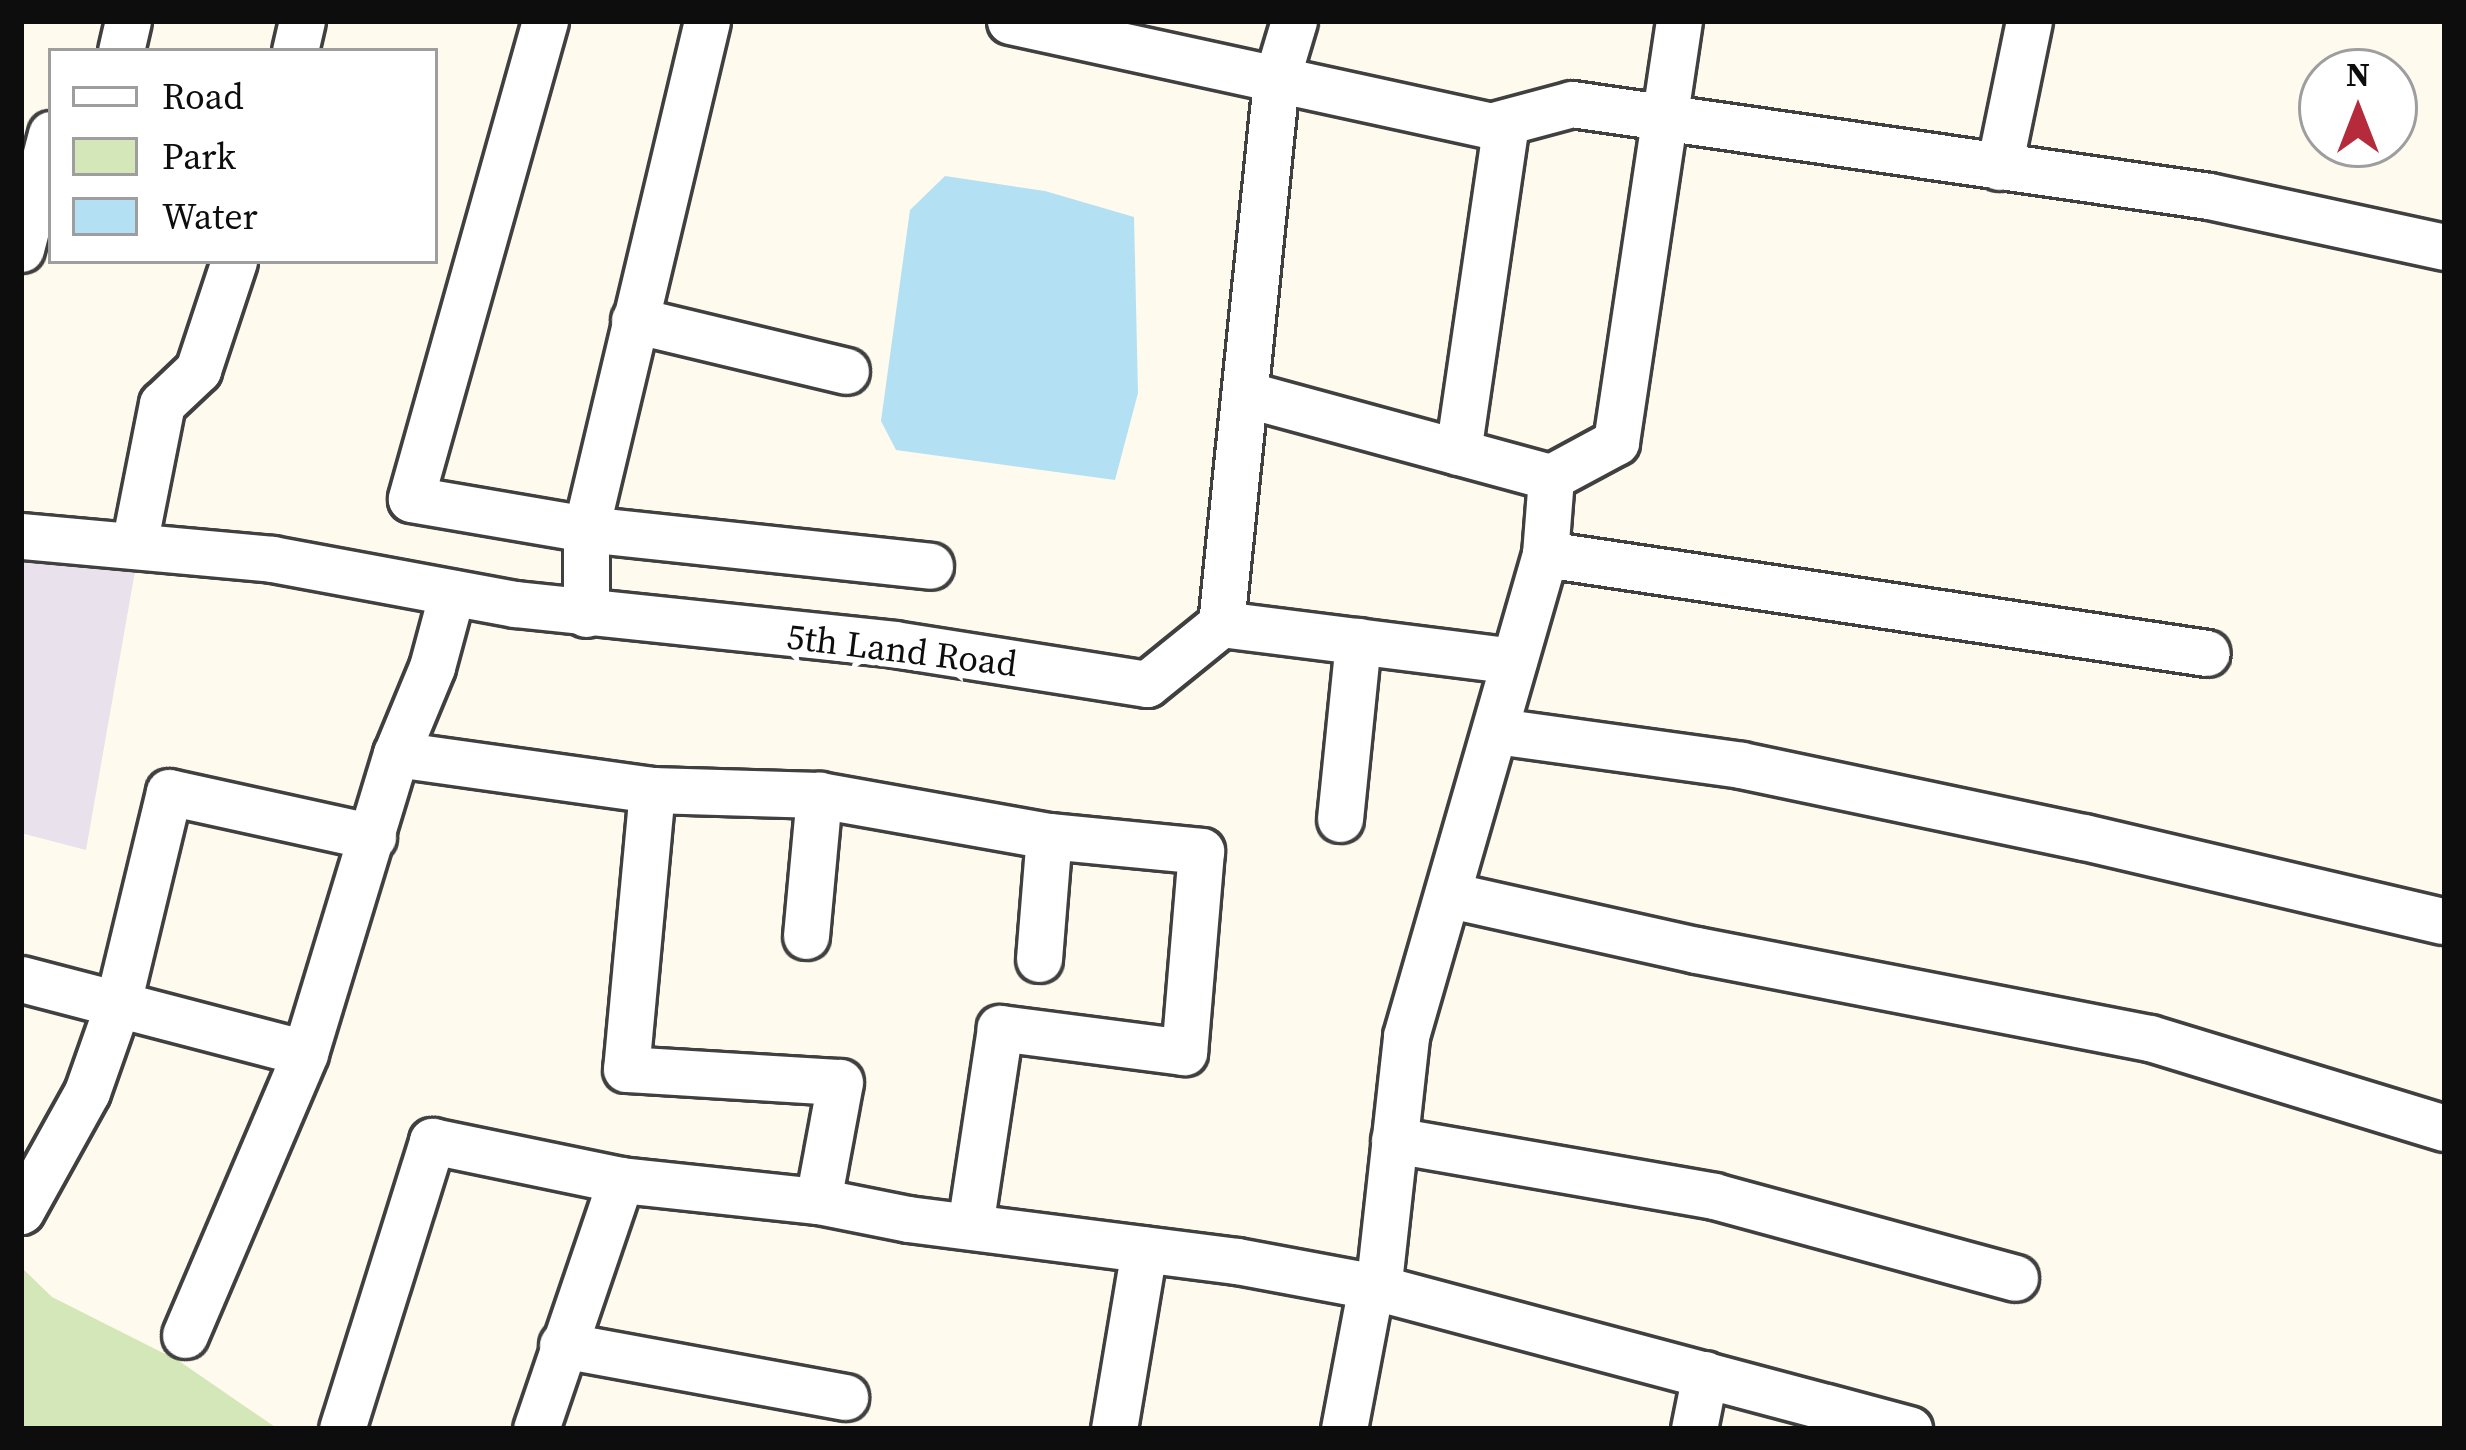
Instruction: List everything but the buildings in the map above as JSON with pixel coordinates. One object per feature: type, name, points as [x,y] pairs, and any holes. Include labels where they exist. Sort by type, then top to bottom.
[{"type":"street","points":[[545,21],[410,499],[586,529],[930,566]]},
{"type":"street","points":[[1010,21],[1490,126],[1571,104],[2209,196],[2445,247]]},
{"type":"street","points":[[1294,21],[1276,81],[1222,624],[1514,661]]},
{"type":"street","points":[[1245,394],[1551,477],[1616,442],[1678,21]]},
{"type":"street","points":[[1999,166],[2029,21]]},
{"type":"street","points":[[586,614],[586,529],[701,22]]},
{"type":"street","points":[[1458,452],[1506,122]]},
{"type":"street","points":[[21,249],[48,146]]},
{"type":"street","points":[[134,545],[162,404],[198,370],[233,264]]},
{"type":"street","points":[[634,320],[846,370]]},
{"type":"street","points":[[1344,1429],[1370,1286],[1379,1273],[1406,1036],[1545,554],[1551,477]]},
{"type":"street","name":"5th Land Road","points":[[21,536],[272,559],[586,614],[894,644],[1147,684],[1222,624]]},
{"type":"street","points":[[1545,554],[2207,653]]},
{"type":"street","points":[[184,1335],[305,1053],[396,754],[432,667],[452,593]]},
{"type":"street","points":[[1340,819],[1358,641]]},
{"type":"street","points":[[1497,731],[1741,765],[2084,837],[2442,921]]},
{"type":"street","points":[[396,754],[652,790],[819,795],[1049,836],[1202,851],[1184,1052],[1000,1028],[970,1226]]},
{"type":"street","points":[[652,790],[626,1069],[840,1082],[818,1201]]},
{"type":"street","points":[[21,1211],[87,1092],[117,1006],[169,792],[373,837]]},
{"type":"street","points":[[806,936],[819,795]]},
{"type":"street","points":[[1039,959],[1049,836]]},
{"type":"street","points":[[1450,895],[1696,950],[2150,1038],[2445,1128]]},
{"type":"street","points":[[21,979],[305,1053]]},
{"type":"street","points":[[1394,1140],[1714,1196],[2015,1278]]},
{"type":"street","points":[[342,1429],[432,1141],[621,1180],[818,1201],[1370,1286],[1910,1429]]},
{"type":"street","points":[[536,1429],[621,1180]]},
{"type":"street","points":[[1114,1429],[1144,1249]]},
{"type":"street","points":[[562,1345],[845,1397]]},
{"type":"street","points":[[1694,1429],[1705,1374]]},
{"type":"shaded area","points":[[21,548],[138,554],[86,850],[21,833]]},
{"type":"green space","points":[[21,1267],[52,1297],[179,1361],[278,1429],[21,1429]]},
{"type":"water","points":[[945,176],[1045,191],[1134,217],[1138,393],[1115,480],[896,450],[881,421],[910,210]]}]
